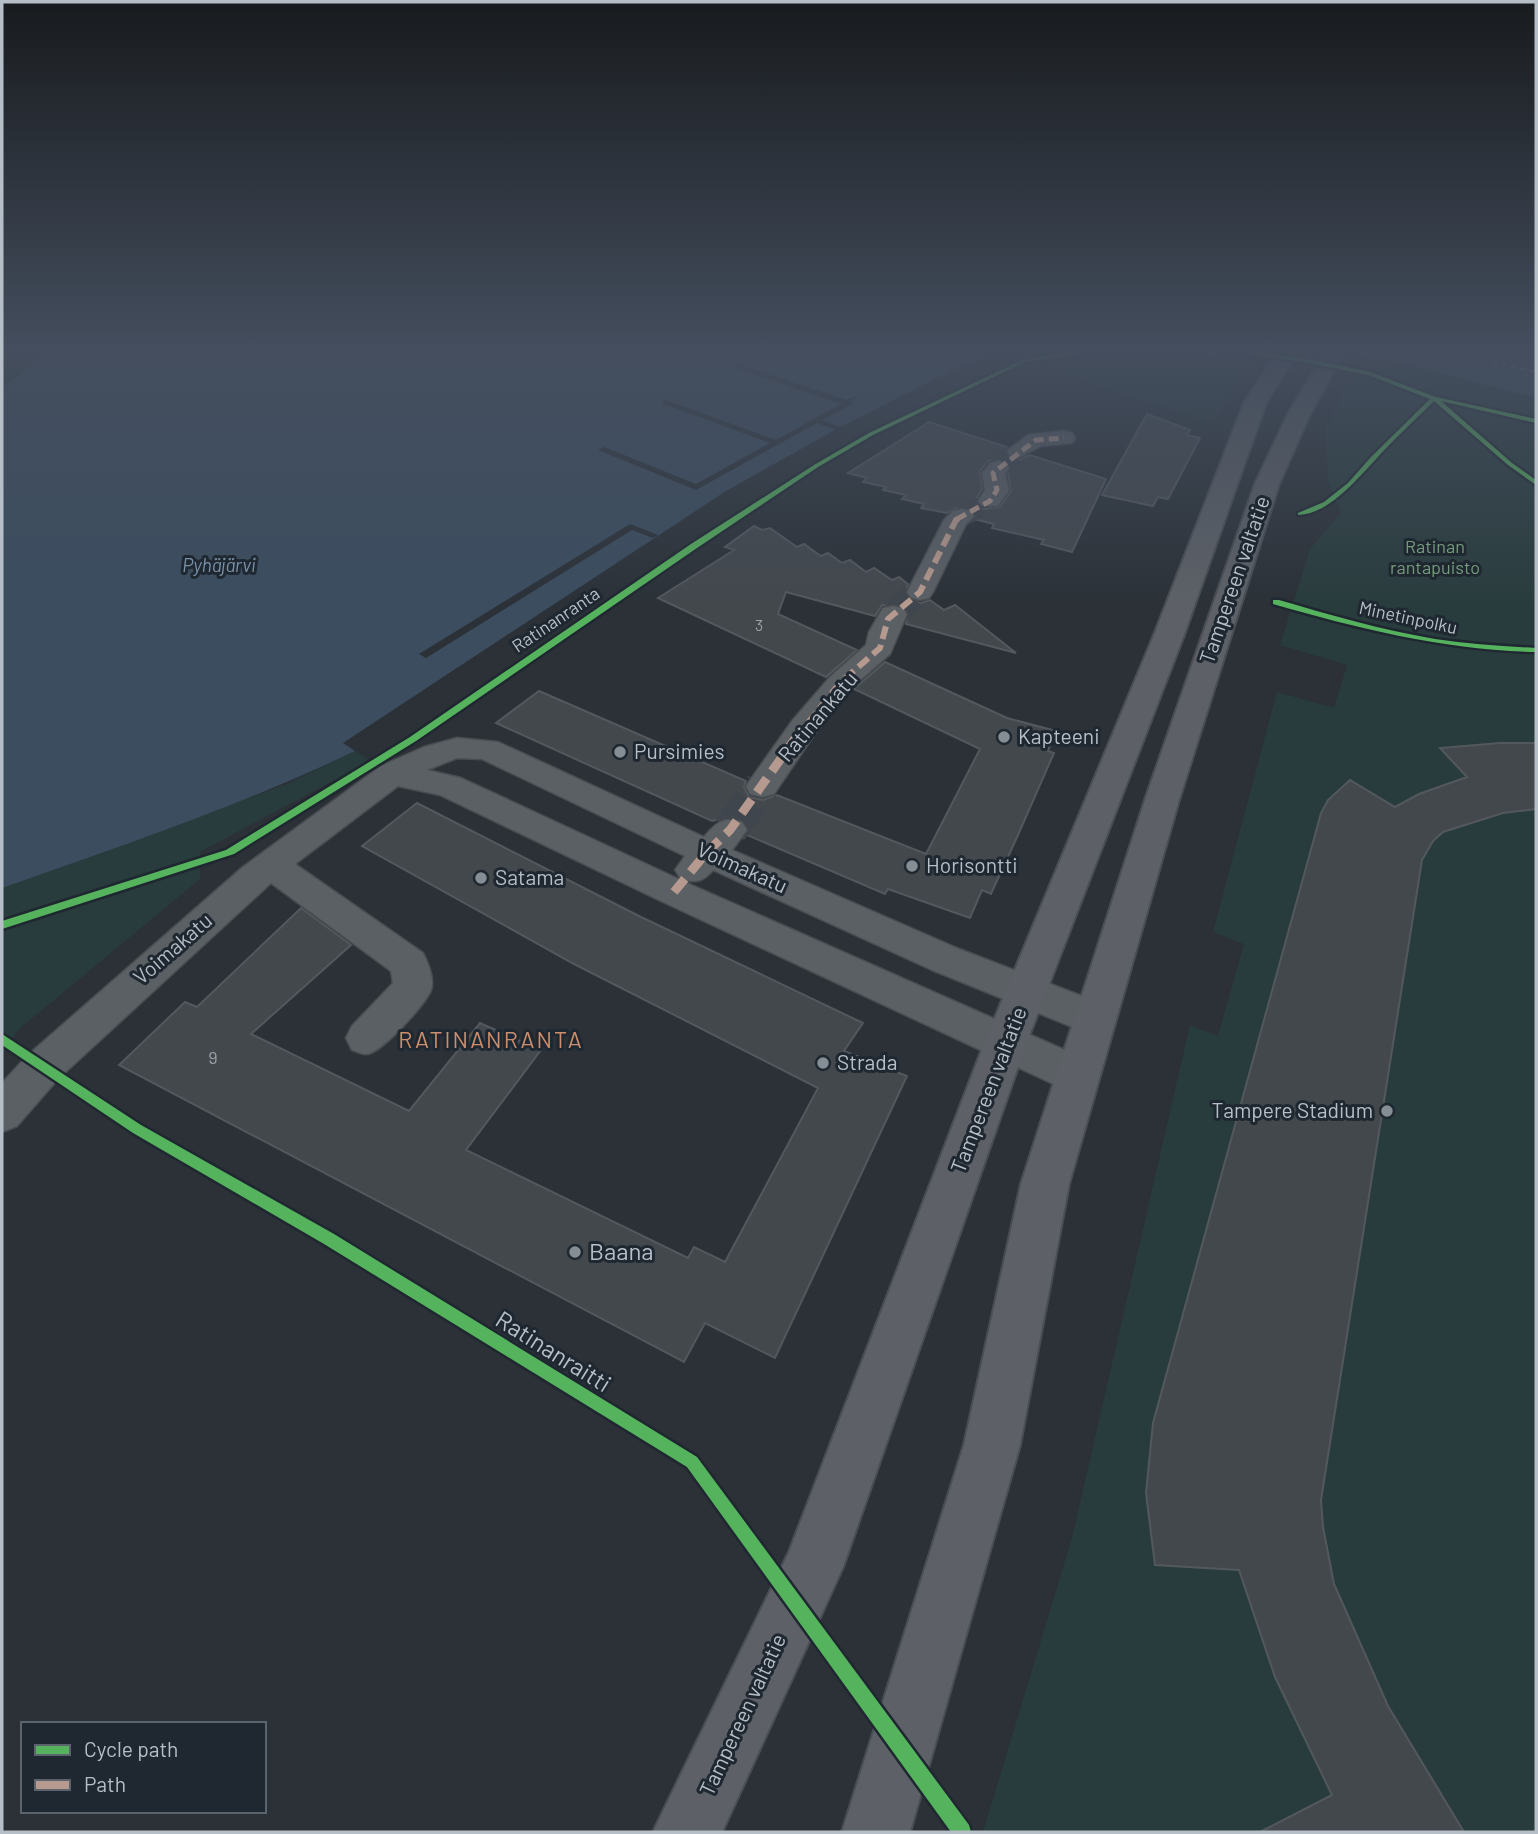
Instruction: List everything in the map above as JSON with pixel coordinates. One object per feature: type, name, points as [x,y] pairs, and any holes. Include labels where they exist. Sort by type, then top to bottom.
[{"type":"main road","name":"Tampereen valtatie","points":[[687,1832],[813,1567],[1005,1044],[1169,635],[1246,434]]},
{"type":"main road","name":"Tampereen valtatie","points":[[876,1832],[992,1444],[1045,1184],[1077,1075],[1186,725],[1268,484],[1291,434]]},
{"type":"street","points":[[1018,451],[1036,440],[1064,438]]},
{"type":"street","points":[[990,501],[998,490],[993,473],[998,468]]},
{"type":"street","points":[[920,592],[956,520],[962,516]]},
{"type":"street","name":"Ratinankatu","points":[[762,786],[840,683],[880,648],[883,632],[893,614]]},
{"type":"street","name":"Voimakatu","points":[[2,1113],[43,1067],[151,967],[271,865],[392,774],[435,754],[457,748],[487,749],[718,841],[1025,993],[1094,1018]]},
{"type":"street","points":[[392,774],[449,786],[674,892],[1077,1075]]},
{"type":"street","points":[[674,892],[718,841]]},
{"type":"street","points":[[271,865],[409,964],[413,987],[366,1038]]},
{"type":"green space","name":"Tampere Stadium","points":[[1326,434],[1536,434],[1536,1832],[983,1832],[1072,1538],[1190,1025],[1218,1036],[1244,944],[1213,932],[1277,692],[1334,708],[1347,665],[1280,645],[1310,549],[1341,513],[1328,482]]},
{"type":"green space","points":[[355,751],[370,761],[200,852],[200,879],[18,1030],[2,1054],[2,887],[287,784]]},
{"type":"water","name":"Pyhäjärvi","points":[[2,434],[828,434],[726,491],[343,743],[355,751],[225,807],[2,888]]},
{"type":"pier","points":[[744,434],[758,434],[776,440],[788,434],[798,434],[696,490],[598,450],[604,447],[696,484],[770,443]]},
{"type":"pier","points":[[630,524],[658,535],[653,538],[632,530],[426,658],[419,654]]},
{"type":"building","points":[[911,434],[965,434],[1007,447],[1005,452],[1009,459],[1019,460],[1030,455],[1106,479],[1072,552],[1041,544],[1044,540],[992,528],[994,524],[974,519],[976,515],[972,508],[961,506],[947,513],[921,508],[924,504],[902,499],[906,495],[863,482],[867,478],[848,473]],"holes":[[[997,458],[1007,460],[1011,467],[1008,474],[1011,491],[1000,507],[982,509],[975,501],[982,489],[980,471],[988,461]]]},
{"type":"building","points":[[1136,434],[1188,434],[1200,438],[1168,499],[1158,497],[1153,506],[1102,495]]},
{"type":"building","points":[[754,526],[762,530],[770,528],[797,547],[804,544],[821,556],[828,553],[842,563],[850,560],[866,572],[874,568],[892,580],[899,577],[908,584],[905,593],[910,601],[921,603],[930,600],[944,610],[955,605],[1016,653],[906,624],[909,613],[904,605],[882,605],[875,616],[786,592],[778,614],[857,650],[826,677],[658,598],[734,550],[725,547]]},
{"type":"building","points":[[885,662],[1007,718],[1056,731],[1048,751],[1054,753],[991,894],[982,890],[970,918],[888,889],[885,894],[747,835],[749,829],[743,819],[729,817],[712,821],[496,723],[539,691],[746,781],[744,787],[749,797],[763,800],[777,795],[926,854],[980,749],[854,689]]},
{"type":"building","points":[[1536,743],[1536,809],[1503,813],[1443,832],[1433,841],[1422,860],[1321,1500],[1323,1527],[1334,1584],[1388,1706],[1464,1832],[1260,1832],[1332,1795],[1275,1677],[1239,1570],[1155,1565],[1146,1493],[1153,1423],[1321,813],[1328,800],[1350,780],[1395,807],[1419,794],[1467,777],[1440,748]]},
{"type":"building","points":[[417,803],[639,916],[863,1023],[844,1051],[907,1076],[775,1358],[705,1323],[684,1362],[119,1065],[185,1002],[197,1007],[301,908],[351,945],[251,1034],[409,1111],[480,1023],[541,1050],[466,1150],[688,1258],[694,1247],[725,1262],[818,1088],[574,964],[362,846]]},
{"type":"tunnel","points":[[998,468],[1018,451]]},
{"type":"tunnel","points":[[962,516],[990,501]]},
{"type":"tunnel","points":[[893,614],[920,592]]},
{"type":"tunnel","points":[[730,830],[762,786]]},
{"type":"marked path","points":[[674,892],[707,852],[730,830],[803,728],[840,683],[880,648],[888,619],[920,592],[956,520],[990,501],[997,490],[993,473],[1036,440],[1064,438]]},
{"type":"cycle path","name":"Ratinanranta","points":[[2,925],[230,852],[413,739],[694,546],[816,466],[872,434]]},
{"type":"cycle path","points":[[1300,514],[1326,503],[1350,484],[1398,434]]},
{"type":"cycle path","points":[[1475,434],[1536,483]]},
{"type":"cycle path","name":"Minetinpolku","points":[[1276,602],[1404,636],[1467,646],[1536,650]]},
{"type":"cycle path","name":"Ratinanraitti","points":[[2,1039],[137,1129],[329,1239],[692,1462],[962,1832]]},
{"type":"place","name":"Kapteeni","points":[[1004,737]]},
{"type":"place","name":"Pursimies","points":[[620,752]]},
{"type":"place","name":"Horisontti","points":[[912,866]]},
{"type":"place","name":"Satama","points":[[481,878]]},
{"type":"place","name":"Strada","points":[[823,1063]]},
{"type":"place","name":"Tampere Stadium","points":[[1387,1111]]},
{"type":"place","name":"Baana","points":[[575,1252]]},
{"type":"district","name":"RATINANRANTA","points":[[491,1040]]},
{"type":"park label","name":"Ratinan rantapuisto","points":[[1435,557]]}]
